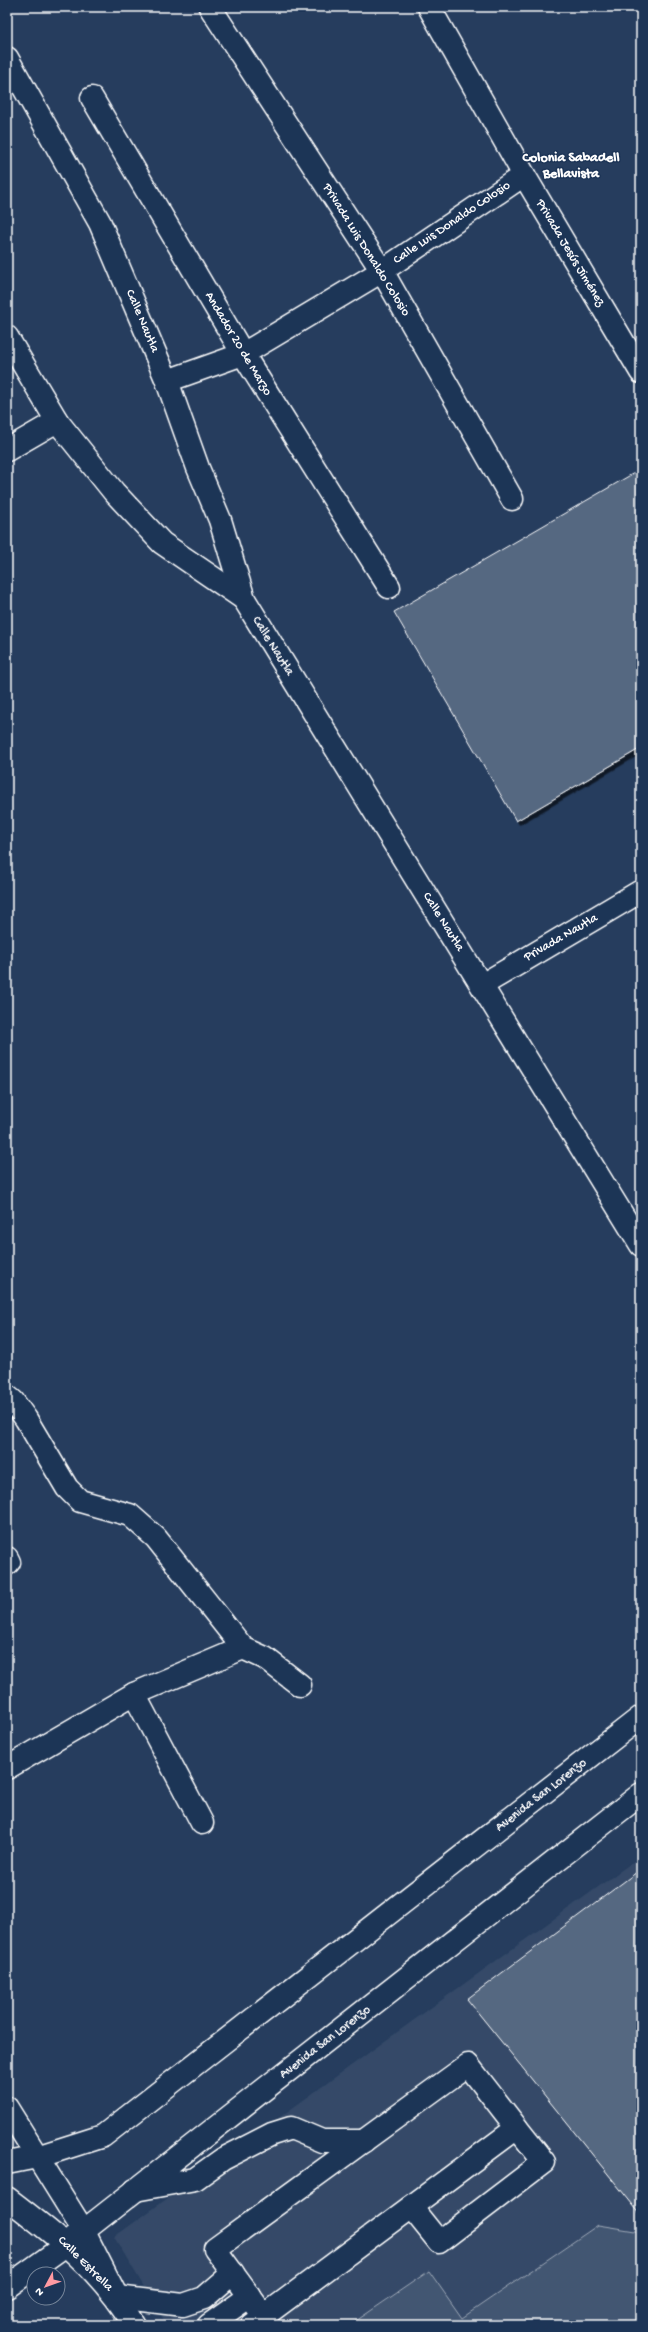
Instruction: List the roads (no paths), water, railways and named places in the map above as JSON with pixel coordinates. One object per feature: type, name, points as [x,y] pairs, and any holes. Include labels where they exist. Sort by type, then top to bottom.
[{"type":"street","name":"Privada Luis Donaldo Colosio","points":[[210,7],[382,271],[512,499]]},
{"type":"street","name":"Privada Jesús Jiménez","points":[[430,7],[524,175],[641,372]]},
{"type":"street","name":"Calle Nautla","points":[[7,58],[100,223],[167,381],[198,468],[220,520],[244,599],[641,1245]]},
{"type":"street","name":"Andador 20 de Marzo","points":[[92,98],[243,354],[389,587]]},
{"type":"street","name":"Calle Luis Donaldo Colosio","points":[[167,381],[243,354],[382,271],[524,175]]},
{"type":"street","name":"Calle Nautla","points":[[7,337],[57,421],[114,492],[162,543],[244,599]]},
{"type":"street","points":[[7,450],[57,421]]},
{"type":"street","name":"Privada Nautla","points":[[482,985],[641,891]]},
{"type":"street","points":[[7,1396],[13,1401],[26,1419],[67,1488],[80,1501],[130,1515],[156,1538],[243,1648],[265,1658],[300,1685]]},
{"type":"street","points":[[7,1558],[9,1562],[7,1564]]},
{"type":"street","points":[[7,1768],[134,1694],[243,1648]]},
{"type":"street","points":[[134,1694],[202,1823]]},
{"type":"street","name":"Avenida San Lorenzo","points":[[7,2163],[37,2157],[103,2136],[641,1717]]},
{"type":"street","name":"Avenida San Lorenzo","points":[[7,2287],[75,2237],[641,1794]]},
{"type":"street","points":[[411,2207],[438,2242],[544,2162],[518,2128],[468,2065],[215,2249],[250,2296],[258,2321],[411,2207],[518,2128]]},
{"type":"street","name":"Calle Estrella","points":[[7,2108],[37,2157],[75,2237],[117,2297],[134,2325]]},
{"type":"street","points":[[135,2190],[195,2179],[223,2158],[272,2134],[291,2128],[322,2141],[364,2140]]},
{"type":"street","name":"Calle Estrella","points":[[7,2198],[75,2237]]},
{"type":"street","points":[[117,2297],[183,2305],[204,2298],[233,2274]]},
{"type":"street","points":[[209,2325],[250,2296]]},
{"type":"district","name":"Colonia Sabadell Bellavista","points":[[571,166]]}]
